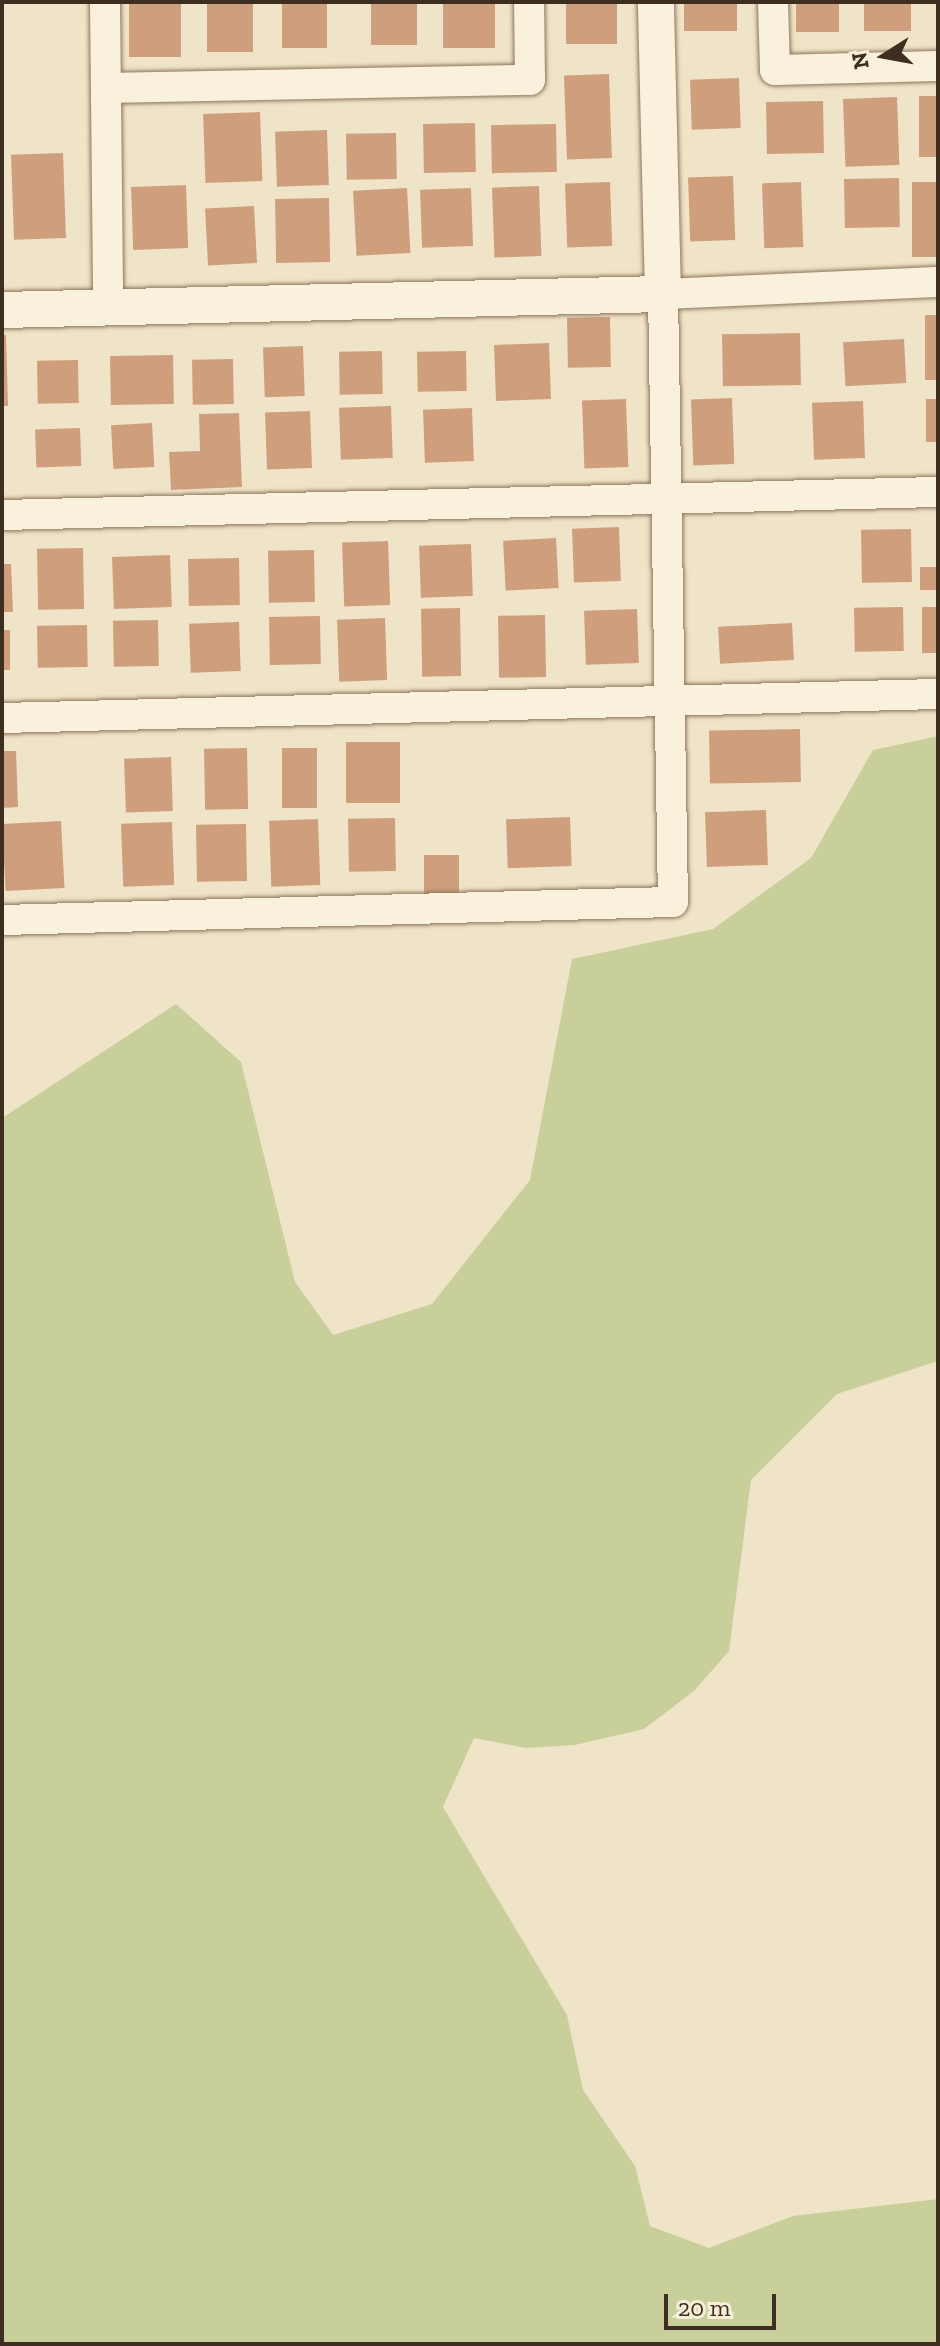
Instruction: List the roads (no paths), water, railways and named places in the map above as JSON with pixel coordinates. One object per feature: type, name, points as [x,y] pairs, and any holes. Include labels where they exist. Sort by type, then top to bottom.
[{"type":"street","points":[[105,2],[108,307]]},
{"type":"street","points":[[107,88],[530,80],[529,2]]},
{"type":"street","points":[[2,920],[673,902],[656,2]]},
{"type":"street","points":[[773,2],[775,70],[938,66]]},
{"type":"street","points":[[2,310],[663,294],[938,282]]},
{"type":"street","points":[[2,515],[938,492]]},
{"type":"street","points":[[2,718],[938,694]]}]
